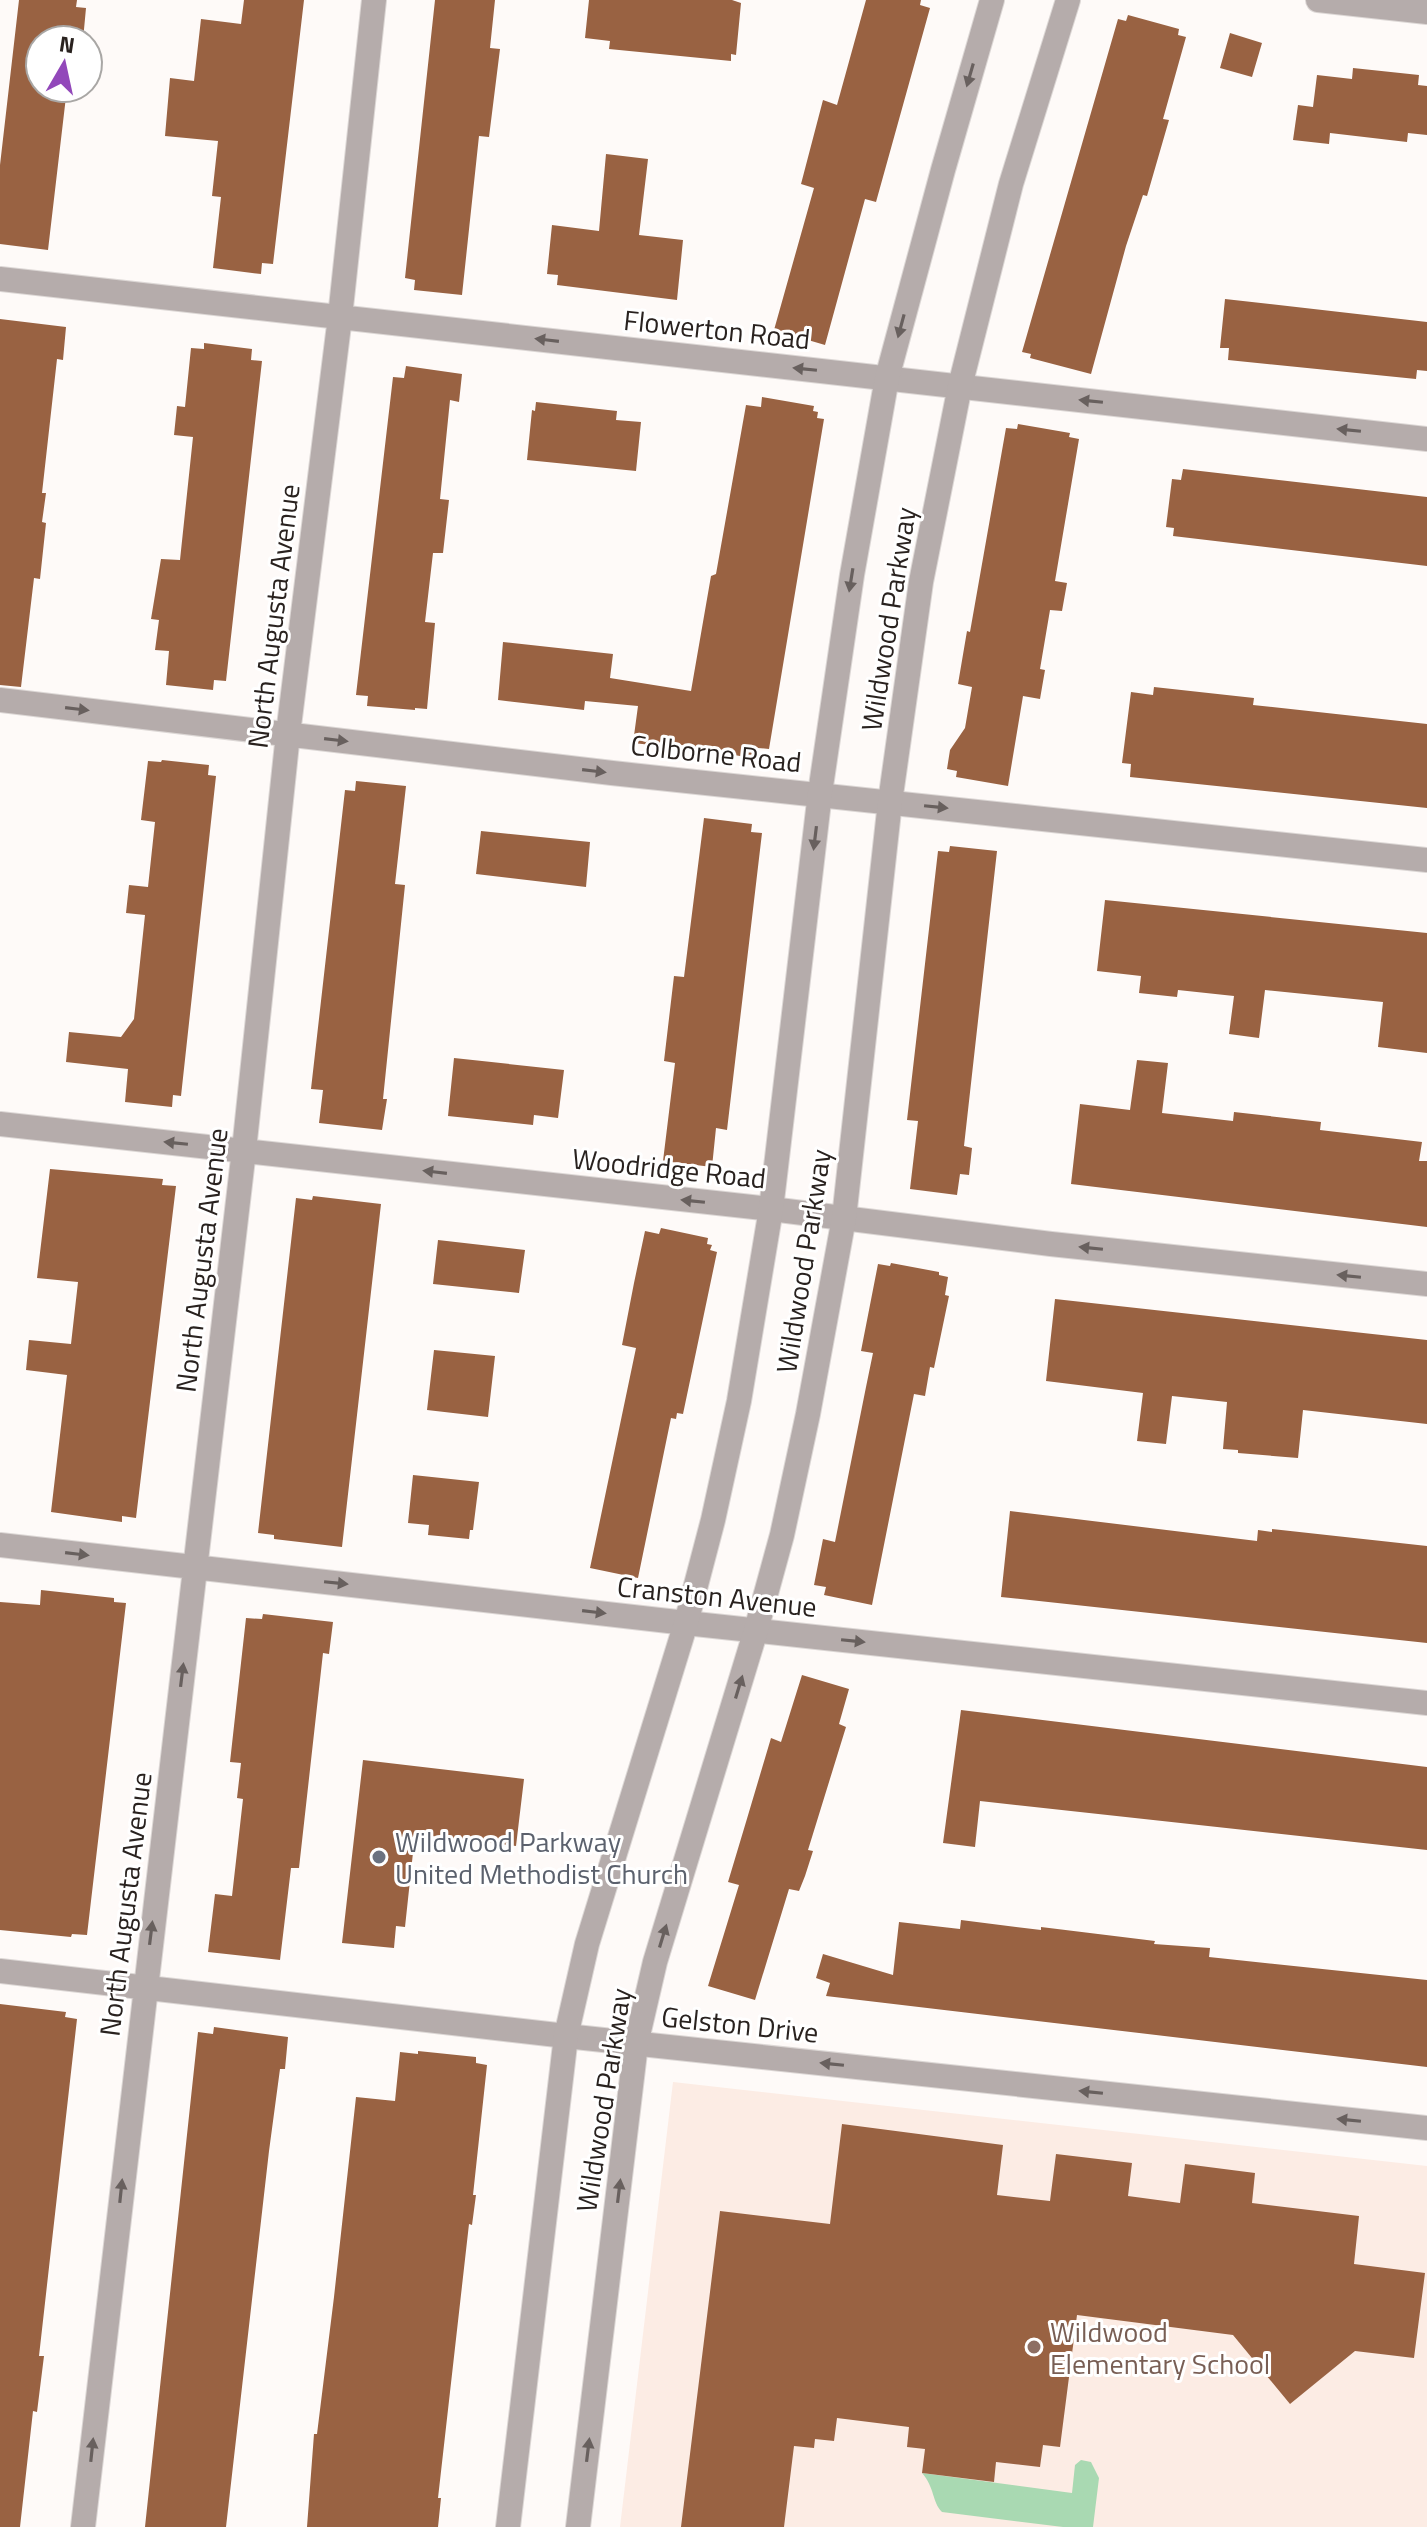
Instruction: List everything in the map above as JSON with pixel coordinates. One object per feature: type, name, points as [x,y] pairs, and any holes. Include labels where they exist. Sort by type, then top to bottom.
[{"type":"street","name":"North Augusta Avenue","points":[[83,2527],[244,1150],[288,734],[340,317],[374,0]]},
{"type":"street","name":"Wildwood Parkway","points":[[508,2527],[566,2036],[587,1944],[686,1623],[739,1401],[771,1209],[820,793],[852,575],[887,378],[992,0]]},
{"type":"street","name":"Wildwood Parkway","points":[[578,2527],[636,2044],[655,1962],[756,1630],[782,1535],[805,1429],[844,1218],[890,802],[921,582],[960,386],[1011,184],[1068,0]]},
{"type":"street","points":[[1318,0],[1427,12]]},
{"type":"street","name":"Flowerton Road","points":[[0,279],[1427,439]]},
{"type":"street","name":"Colborne Road","points":[[0,700],[612,773],[1427,860]]},
{"type":"street","name":"Woodridge Road","points":[[0,1124],[1427,1284]]},
{"type":"street","name":"Cranston Avenue","points":[[0,1545],[1427,1703]]},
{"type":"street","name":"Gelston Drive","points":[[0,1971],[636,2044],[1427,2128]]},
{"type":"shaded area","name":"Wildwood Elementary School","points":[[673,2082],[1427,2166],[1427,2527],[620,2527]]},
{"type":"green space","points":[[1081,2460],[1091,2462],[1099,2478],[1093,2527],[1063,2527],[942,2512],[922,2473],[1072,2493],[1075,2465]]},
{"type":"building","points":[[19,0],[77,0],[76,7],[86,8],[84,24],[24,24],[24,104],[65,104],[48,250],[0,244],[0,165]]},
{"type":"building","points":[[244,0],[304,0],[273,264],[262,263],[261,274],[213,268],[221,197],[212,196],[218,141],[165,136],[170,78],[194,81],[201,19],[241,24]]},
{"type":"building","points":[[435,0],[495,0],[490,48],[500,49],[489,137],[479,136],[462,295],[414,290],[415,280],[405,278]]},
{"type":"building","points":[[589,0],[732,0],[741,3],[736,55],[731,54],[731,61],[609,49],[610,41],[585,38]]},
{"type":"building","points":[[866,0],[921,0],[920,5],[930,8],[876,202],[865,199],[825,345],[774,330],[814,188],[801,184],[823,100],[837,105]]},
{"type":"building","points":[[1128,15],[1179,29],[1178,35],[1186,37],[1163,119],[1169,120],[1147,196],[1143,195],[1126,246],[1091,374],[1030,358],[1031,354],[1022,352],[1118,19],[1126,21]]},
{"type":"building","points":[[1230,33],[1262,43],[1252,77],[1220,68]]},
{"type":"building","points":[[1353,68],[1419,75],[1418,85],[1427,86],[1427,135],[1408,133],[1407,142],[1330,133],[1329,144],[1293,140],[1298,105],[1313,107],[1317,75],[1352,79]]},
{"type":"building","points":[[606,154],[648,159],[639,235],[683,240],[677,300],[557,285],[558,275],[547,274],[552,225],[599,231]]},
{"type":"building","points":[[1225,299],[1427,322],[1427,371],[1417,370],[1416,379],[1228,360],[1229,348],[1220,348]]},
{"type":"building","points":[[0,319],[66,327],[63,360],[57,359],[42,493],[46,493],[42,522],[46,523],[40,579],[34,578],[21,687],[0,685]]},
{"type":"building","points":[[204,343],[252,349],[251,360],[262,361],[226,681],[214,680],[213,690],[166,685],[169,651],[155,650],[159,620],[151,619],[161,559],[180,560],[193,437],[174,435],[177,406],[185,407],[191,348],[204,349]]},
{"type":"building","points":[[406,366],[462,374],[459,402],[450,400],[440,499],[449,500],[443,553],[433,553],[425,622],[435,623],[427,709],[415,710],[367,706],[368,696],[356,695],[393,377],[404,378]]},
{"type":"building","points":[[762,397],[814,406],[813,411],[818,412],[817,418],[824,419],[769,749],[758,748],[756,759],[670,743],[670,747],[633,743],[638,706],[585,701],[584,710],[498,700],[503,642],[613,654],[610,678],[691,691],[711,576],[716,574],[746,405],[761,407]]},
{"type":"building","points":[[536,402],[617,411],[616,420],[641,422],[636,471],[527,460],[532,410],[535,411]]},
{"type":"building","points":[[1018,424],[1070,433],[1069,437],[1079,439],[1055,581],[1067,583],[1062,611],[1050,610],[1040,669],[1045,670],[1040,699],[1023,696],[1008,786],[956,777],[957,771],[947,769],[950,750],[965,728],[972,687],[958,684],[1006,428],[1017,429]]},
{"type":"building","points":[[1183,469],[1427,497],[1427,566],[1173,536],[1174,528],[1166,527],[1172,479],[1181,480]]},
{"type":"building","points":[[1154,687],[1254,698],[1253,705],[1427,724],[1427,808],[1130,777],[1131,764],[1122,763],[1131,692],[1153,695]]},
{"type":"building","points":[[148,761],[209,765],[208,775],[216,776],[181,1096],[173,1095],[172,1107],[125,1102],[128,1069],[66,1062],[69,1032],[121,1037],[134,1019],[145,915],[126,913],[129,885],[148,887],[155,822],[141,820]]},
{"type":"building","points":[[356,781],[406,786],[395,884],[405,885],[382,1130],[319,1123],[323,1090],[311,1089],[345,790],[355,791]]},
{"type":"building","points":[[704,818],[752,824],[751,832],[762,833],[727,1130],[716,1128],[712,1167],[663,1161],[675,1063],[664,1061],[674,976],[684,977]]},
{"type":"building","points":[[481,831],[590,842],[586,887],[476,874]]},
{"type":"building","points":[[950,846],[997,851],[964,1146],[972,1148],[969,1175],[960,1174],[957,1195],[910,1189],[918,1121],[907,1120],[938,851],[949,852]]},
{"type":"building","points":[[1105,900],[1427,933],[1427,1053],[1378,1047],[1383,1002],[1265,990],[1259,1038],[1229,1034],[1234,996],[1178,990],[1177,997],[1139,993],[1141,976],[1097,971]]},
{"type":"building","points":[[454,1058],[564,1070],[558,1118],[534,1115],[533,1125],[448,1116]]},
{"type":"building","points":[[1137,1060],[1168,1063],[1162,1113],[1233,1121],[1234,1112],[1321,1122],[1320,1130],[1422,1142],[1419,1161],[1427,1161],[1427,1227],[1071,1184],[1080,1104],[1130,1110]]},
{"type":"building","points":[[50,1169],[163,1179],[162,1185],[176,1186],[136,1518],[122,1516],[122,1522],[51,1512],[67,1375],[26,1370],[29,1340],[71,1344],[78,1282],[37,1278]]},
{"type":"building","points":[[313,1196],[381,1204],[342,1547],[274,1539],[274,1535],[258,1533],[296,1198],[312,1200]]},
{"type":"building","points":[[661,1228],[708,1238],[707,1244],[712,1245],[710,1250],[717,1252],[683,1414],[677,1413],[676,1419],[671,1418],[638,1578],[590,1568],[636,1348],[622,1345],[634,1283],[645,1231],[659,1234]]},
{"type":"building","points":[[438,1240],[525,1250],[519,1293],[433,1284]]},
{"type":"building","points":[[891,1263],[939,1272],[939,1275],[948,1277],[945,1295],[949,1296],[925,1396],[914,1394],[872,1605],[824,1595],[826,1587],[814,1585],[823,1539],[835,1542],[873,1353],[861,1351],[878,1264],[890,1266]]},
{"type":"building","points":[[1055,1299],[1427,1340],[1427,1424],[1303,1410],[1298,1458],[1238,1453],[1238,1450],[1223,1449],[1227,1402],[1172,1396],[1166,1444],[1137,1441],[1143,1393],[1046,1381]]},
{"type":"building","points":[[434,1350],[495,1356],[488,1417],[427,1410]]},
{"type":"building","points":[[413,1475],[479,1482],[469,1539],[428,1535],[429,1525],[408,1523]]},
{"type":"building","points":[[1010,1511],[1257,1541],[1258,1530],[1272,1532],[1272,1529],[1427,1546],[1427,1643],[1001,1597]]},
{"type":"building","points":[[41,1590],[114,1598],[114,1602],[126,1603],[87,1935],[72,1934],[71,1937],[0,1930],[0,1602],[40,1605]]},
{"type":"building","points":[[263,1614],[333,1622],[329,1654],[323,1653],[299,1868],[291,1868],[280,1960],[208,1952],[215,1894],[232,1896],[236,1861],[243,1799],[237,1798],[241,1763],[230,1762],[246,1618],[262,1619]]},
{"type":"building","points":[[802,1675],[849,1689],[839,1724],[846,1727],[808,1850],[813,1851],[805,1876],[799,1891],[789,1889],[755,2000],[708,1986],[739,1885],[728,1882],[771,1738],[781,1742]]},
{"type":"building","points":[[961,1710],[1427,1767],[1427,1850],[980,1801],[975,1847],[943,1843]]},
{"type":"building","name":"Wildwood Parkway United Methodist Church","points":[[363,1760],[524,1779],[516,1846],[415,1834],[405,1927],[396,1926],[394,1948],[342,1943]]},
{"type":"building","points":[[961,1920],[1210,1948],[1209,1957],[1427,1980],[1427,2067],[826,1996],[830,1983],[816,1978],[823,1954],[893,1975],[899,1922],[960,1929]]},
{"type":"building","points":[[0,2004],[66,2012],[65,2017],[77,2019],[39,2356],[44,2356],[37,2412],[33,2411],[20,2527],[0,2527]]},
{"type":"building","points":[[214,2027],[288,2037],[285,2069],[280,2069],[269,2151],[226,2527],[145,2527],[198,2032],[213,2034]]},
{"type":"building","points":[[418,2051],[476,2057],[476,2063],[487,2065],[473,2195],[476,2195],[472,2225],[469,2224],[438,2498],[441,2498],[438,2527],[307,2527],[314,2434],[317,2434],[356,2097],[395,2101],[400,2052],[418,2054]]},
{"type":"building","name":"Wildwood Elementary School","points":[[842,2124],[1003,2145],[997,2195],[1050,2201],[1056,2154],[1132,2163],[1128,2196],[1180,2203],[1185,2164],[1255,2173],[1252,2203],[1359,2216],[1354,2264],[1425,2273],[1414,2358],[1355,2351],[1290,2404],[1233,2335],[1077,2315],[1060,2447],[1043,2445],[1040,2467],[996,2462],[994,2482],[922,2473],[925,2449],[907,2447],[909,2427],[837,2418],[834,2441],[815,2439],[814,2448],[794,2446],[784,2527],[681,2527],[720,2211],[830,2224]]},
{"type":"place","name":"Wildwood Parkway United Methodist Church","points":[[379,1857]]},
{"type":"place","name":"Wildwood Elementary School","points":[[1034,2347]]}]
